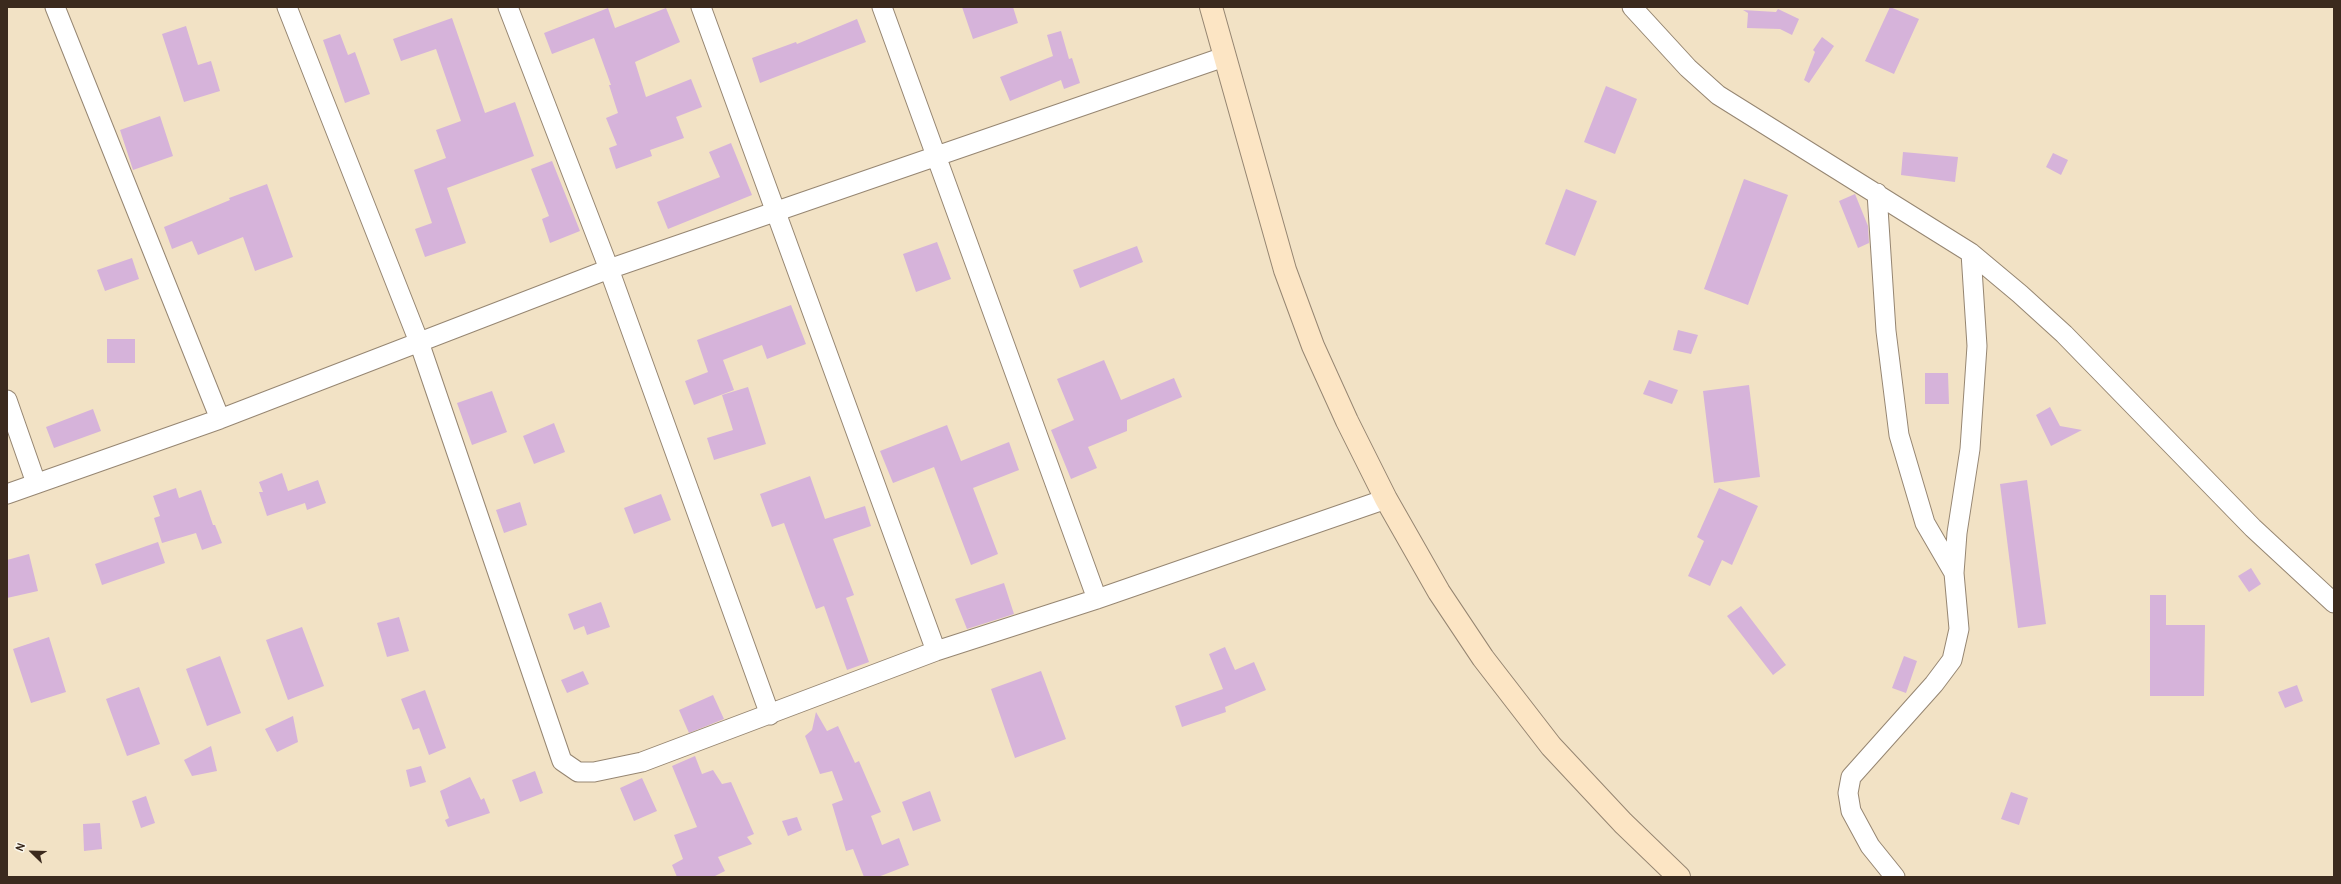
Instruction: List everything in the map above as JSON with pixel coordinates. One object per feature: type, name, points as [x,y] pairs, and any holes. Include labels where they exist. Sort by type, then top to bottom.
[{"type":"main road","points":[[1211,7],[1285,270],[1313,346],[1346,421],[1386,499],[1452,612],[1483,658],[1551,746],[1623,823],[1679,877]]},
{"type":"street","points":[[55,7],[220,420]]},
{"type":"street","points":[[287,7],[419,342],[562,761],[578,772],[594,772],[642,762],[770,715],[936,651],[1097,600],[1386,499]]},
{"type":"street","points":[[508,7],[609,269],[770,715]]},
{"type":"street","points":[[701,7],[936,651]]},
{"type":"street","points":[[882,7],[937,155],[1097,600]]},
{"type":"street","points":[[1632,7],[1688,68],[1718,95],[1971,253],[2064,334],[2253,528],[2334,603]]},
{"type":"street","points":[[7,494],[220,420],[609,269],[1224,57]]},
{"type":"street","points":[[1877,194],[1886,331],[1898,435],[1926,523],[1954,573]]},
{"type":"street","points":[[1895,877],[1870,846],[1851,811],[1848,793],[1851,778],[1934,684],[1952,660],[1959,629],[1954,573],[1957,533],[1970,449],[1977,346],[1971,253]]},
{"type":"street","points":[[7,400],[36,483]]},
{"type":"building","points":[[962,7],[1013,7],[1018,23],[973,39]]},
{"type":"building","points":[[1890,7],[1919,19],[1894,74],[1865,61]]},
{"type":"building","points":[[608,8],[615,28],[666,8],[680,42],[635,62],[646,97],[691,79],[702,107],[676,117],[684,138],[650,150],[652,156],[616,169],[609,148],[617,145],[606,118],[618,113],[609,85],[611,85],[594,38],[552,54],[544,33]]},
{"type":"building","points":[[1778,9],[1799,19],[1792,35],[1780,29],[1747,28],[1748,13],[1743,10],[1776,12]]},
{"type":"building","points":[[452,18],[485,113],[515,102],[534,156],[447,188],[466,243],[425,257],[415,229],[432,223],[414,170],[446,158],[436,130],[461,121],[436,49],[401,61],[393,39]]},
{"type":"building","points":[[857,19],[866,42],[760,83],[752,58],[796,42],[797,44]]},
{"type":"building","points":[[186,26],[198,65],[211,61],[220,91],[184,102],[162,34]]},
{"type":"building","points":[[1061,31],[1069,59],[1072,58],[1080,83],[1064,89],[1061,80],[1010,101],[1000,77],[1053,56],[1047,35]]},
{"type":"building","points":[[340,34],[348,55],[355,52],[370,94],[345,103],[323,40]]},
{"type":"building","points":[[1822,37],[1834,46],[1809,83],[1804,80],[1815,52],[1813,50]]},
{"type":"building","points":[[1606,86],[1637,99],[1615,154],[1584,142]]},
{"type":"building","points":[[160,116],[173,156],[133,170],[120,130]]},
{"type":"building","points":[[731,143],[752,195],[668,229],[657,202],[720,177],[709,152]]},
{"type":"building","points":[[1903,152],[1958,157],[1955,182],[1901,175]]},
{"type":"building","points":[[2053,153],[2068,160],[2061,175],[2046,167]]},
{"type":"building","points":[[552,161],[580,231],[550,243],[542,219],[549,216],[531,169]]},
{"type":"building","points":[[1744,179],[1788,195],[1748,305],[1704,289]]},
{"type":"building","points":[[267,184],[293,257],[255,271],[243,237],[198,255],[192,241],[172,249],[164,227],[230,200],[229,198]]},
{"type":"building","points":[[1566,189],[1597,201],[1575,256],[1545,244]]},
{"type":"building","points":[[1855,194],[1868,226],[1869,243],[1858,248],[1839,201]]},
{"type":"building","points":[[937,242],[951,279],[916,292],[903,254]]},
{"type":"building","points":[[1137,246],[1143,262],[1080,288],[1073,270]]},
{"type":"building","points":[[132,258],[139,279],[105,291],[97,270]]},
{"type":"building","points":[[791,305],[806,344],[767,359],[762,345],[723,360],[734,390],[694,405],[685,381],[708,372],[697,340]]},
{"type":"building","points":[[1678,330],[1698,335],[1691,354],[1673,350]]},
{"type":"building","points":[[107,339],[135,339],[135,363],[107,363]]},
{"type":"building","points":[[1104,360],[1121,400],[1174,378],[1182,397],[1127,420],[1127,431],[1088,447],[1097,468],[1071,479],[1051,430],[1074,420],[1057,379]]},
{"type":"building","points":[[1925,373],[1948,373],[1949,404],[1925,404]]},
{"type":"building","points":[[1649,380],[1678,390],[1672,404],[1643,394]]},
{"type":"building","points":[[1749,385],[1760,477],[1714,483],[1703,391]]},
{"type":"building","points":[[748,387],[766,444],[714,460],[707,438],[733,430],[722,395]]},
{"type":"building","points":[[492,391],[507,432],[472,445],[457,403]]},
{"type":"building","points":[[2050,407],[2060,426],[2082,430],[2051,446],[2036,415]]},
{"type":"building","points":[[93,409],[101,431],[54,448],[46,427]]},
{"type":"building","points":[[554,423],[565,452],[534,464],[523,436]]},
{"type":"building","points":[[947,425],[961,461],[1009,442],[1019,470],[973,488],[998,554],[971,565],[934,467],[893,483],[880,451]]},
{"type":"building","points":[[282,473],[288,491],[318,480],[326,503],[307,510],[305,503],[267,516],[259,492],[263,492],[259,482]]},
{"type":"building","points":[[810,476],[825,519],[865,506],[871,526],[833,539],[854,595],[846,598],[869,662],[847,670],[824,606],[816,609],[784,523],[772,527],[760,494]]},
{"type":"building","points":[[2027,480],[2046,624],[2018,628],[2000,484]]},
{"type":"building","points":[[176,488],[179,498],[201,490],[213,525],[215,525],[222,543],[202,550],[196,533],[162,543],[154,518],[160,516],[153,496]]},
{"type":"building","points":[[1719,488],[1758,506],[1732,565],[1722,560],[1710,586],[1688,576],[1704,541],[1697,537]]},
{"type":"building","points":[[661,494],[671,520],[634,534],[624,508]]},
{"type":"building","points":[[520,502],[527,525],[504,533],[496,510]]},
{"type":"building","points":[[158,542],[165,563],[102,585],[95,564]]},
{"type":"building","points":[[29,554],[38,591],[7,598],[7,560]]},
{"type":"building","points":[[2251,568],[2261,584],[2249,592],[2238,576]]},
{"type":"building","points":[[1004,583],[1014,614],[967,629],[955,599]]},
{"type":"building","points":[[2150,595],[2166,595],[2166,625],[2205,625],[2204,696],[2150,696]]},
{"type":"building","points":[[601,602],[610,627],[587,635],[584,626],[574,630],[568,614]]},
{"type":"building","points":[[1741,606],[1786,665],[1773,675],[1727,616]]},
{"type":"building","points":[[399,617],[409,651],[387,657],[377,623]]},
{"type":"building","points":[[302,627],[324,686],[288,700],[266,640]]},
{"type":"building","points":[[49,637],[66,692],[31,703],[13,649]]},
{"type":"building","points":[[1225,647],[1235,670],[1254,662],[1266,690],[1225,707],[1226,712],[1182,727],[1175,706],[1223,689],[1209,654]]},
{"type":"building","points":[[220,656],[241,713],[207,726],[186,669]]},
{"type":"building","points":[[1904,656],[1917,661],[1906,693],[1892,688]]},
{"type":"building","points":[[583,671],[589,684],[567,693],[561,680]]},
{"type":"building","points":[[1041,671],[1066,739],[1015,758],[991,689]]},
{"type":"building","points":[[2297,685],[2303,701],[2285,708],[2278,692]]},
{"type":"building","points":[[139,687],[160,744],[127,756],[106,699]]},
{"type":"building","points":[[425,690],[446,748],[429,755],[419,728],[413,730],[401,699]]},
{"type":"building","points":[[713,695],[724,719],[689,733],[679,710]]},
{"type":"building","points":[[816,712],[827,731],[838,726],[855,763],[859,761],[881,812],[871,816],[882,845],[899,838],[909,865],[878,877],[864,877],[853,849],[846,851],[832,804],[843,800],[832,771],[820,774],[805,736],[812,730]]},
{"type":"building","points":[[293,716],[298,742],[277,752],[265,729]]},
{"type":"building","points":[[211,746],[217,771],[192,776],[184,760]]},
{"type":"building","points":[[695,756],[702,774],[713,770],[722,784],[731,782],[754,834],[747,837],[752,844],[718,857],[725,871],[713,877],[677,877],[672,865],[683,859],[674,835],[697,827],[672,766]]},
{"type":"building","points":[[421,766],[426,782],[410,787],[406,770]]},
{"type":"building","points":[[535,771],[543,793],[520,802],[512,780]]},
{"type":"building","points":[[470,777],[481,800],[484,798],[490,813],[448,827],[445,820],[449,818],[440,791]]},
{"type":"building","points":[[642,778],[657,811],[634,821],[620,788]]},
{"type":"building","points":[[930,791],[941,821],[913,831],[902,802]]},
{"type":"building","points":[[2011,792],[2028,798],[2019,825],[2001,819]]},
{"type":"building","points":[[146,796],[155,823],[141,828],[132,801]]},
{"type":"building","points":[[797,817],[802,830],[788,836],[782,821]]},
{"type":"building","points":[[100,823],[102,849],[84,851],[83,824]]}]
